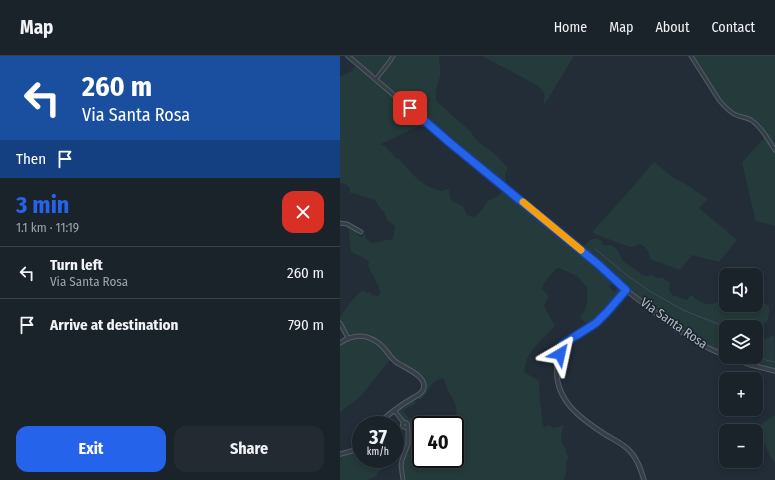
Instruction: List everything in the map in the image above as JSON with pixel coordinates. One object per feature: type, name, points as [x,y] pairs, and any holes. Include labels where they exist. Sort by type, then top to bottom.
[{"type":"street","name":"Via Santa Rosa","points":[[348,56],[449,142],[599,265],[626,290],[678,330],[719,353]]},
{"type":"street","points":[[376,79],[393,56]]},
{"type":"street","points":[[691,56],[724,106],[736,115],[751,120],[757,125],[775,150]]},
{"type":"street","points":[[340,223],[347,224],[361,232]]},
{"type":"street","points":[[626,290],[600,319],[562,345],[557,378],[560,391],[567,404],[588,422],[629,450],[636,459],[644,480]]},
{"type":"street","points":[[340,322],[348,338]]},
{"type":"street","points":[[340,344],[348,338],[357,336],[374,340],[383,347],[395,361],[418,376],[423,382],[424,387],[421,393],[387,416]]},
{"type":"street","name":"Via Santa Rosa","points":[[749,364],[775,371]]},
{"type":"street","points":[[394,410],[404,423],[406,423],[408,434],[408,444],[401,465],[403,480]]},
{"type":"street","points":[[340,454],[352,451]]},
{"type":"green space","points":[[351,56],[390,56],[381,70],[373,74]]},
{"type":"green space","points":[[394,56],[439,56],[440,74],[436,92],[437,102],[471,132],[476,140],[496,155],[508,168],[505,174],[506,182],[504,185],[380,81],[379,79],[390,65]]},
{"type":"green space","points":[[482,56],[574,56],[543,107],[544,93],[540,88]]},
{"type":"green space","points":[[693,56],[775,56],[775,137],[773,139],[775,141],[775,147],[763,129],[754,120],[733,111],[726,106]]},
{"type":"green space","points":[[357,65],[424,123],[381,144],[382,146],[384,145],[397,159],[399,159],[419,180],[429,187],[438,190],[449,190],[452,201],[463,206],[466,214],[473,217],[480,212],[488,201],[498,196],[505,189],[608,275],[614,281],[609,287],[614,292],[618,287],[616,284],[622,290],[604,313],[588,326],[580,317],[586,306],[587,287],[577,276],[557,268],[546,280],[542,289],[548,295],[544,306],[554,324],[554,327],[539,342],[530,354],[525,366],[525,373],[535,378],[539,382],[543,426],[550,425],[553,428],[564,426],[561,435],[562,441],[566,449],[566,453],[569,456],[566,462],[567,469],[564,480],[405,480],[404,463],[410,444],[410,429],[408,423],[404,420],[404,416],[401,416],[398,409],[412,400],[415,402],[415,404],[402,411],[412,420],[412,468],[464,468],[464,416],[455,416],[457,411],[455,403],[443,378],[435,381],[421,399],[419,399],[418,397],[421,395],[424,381],[398,362],[376,340],[348,334],[340,320],[347,306],[363,290],[367,294],[369,292],[372,295],[378,296],[380,293],[379,287],[368,265],[369,263],[366,259],[351,252],[348,226],[353,228],[360,237],[365,234],[366,238],[372,243],[393,239],[395,226],[387,220],[384,212],[375,200],[358,195],[359,194],[350,193],[348,185],[340,183],[340,77],[350,72]]},
{"type":"green space","points":[[765,137],[775,153],[775,226],[756,221],[742,162]]},
{"type":"green space","points":[[654,162],[675,179],[684,183],[708,199],[699,208],[737,240],[719,262],[692,255],[680,270],[650,259],[647,250],[640,244],[632,247],[627,246],[592,232]]},
{"type":"green space","points":[[596,238],[602,241],[603,245],[611,245],[618,251],[623,261],[643,275],[652,275],[670,282],[669,290],[672,295],[687,300],[691,295],[703,303],[709,304],[716,303],[719,300],[719,312],[763,312],[763,303],[769,306],[768,319],[766,323],[763,324],[763,320],[719,320],[719,351],[707,346],[692,338],[668,320],[583,250],[583,247],[590,240]]},
{"type":"green space","points":[[774,335],[775,370],[755,364],[763,364],[764,339]]},
{"type":"green space","points":[[357,338],[373,341],[391,359],[360,397],[340,412],[340,345],[349,339]]},
{"type":"green space","points":[[775,415],[775,463],[763,441],[763,424]]},
{"type":"green space","points":[[352,453],[352,468],[380,468],[382,470],[376,473],[378,475],[368,480],[340,480],[340,456]]},
{"type":"waterway","points":[[595,249],[628,276],[651,292],[685,311],[719,324]]},
{"type":"waterway","points":[[763,358],[775,362]]},
{"type":"slow traffic","points":[[523,202],[581,250]]},
{"type":"route","points":[[410,108],[449,142],[599,265],[626,290],[596,323],[570,338],[562,345],[560,354]]}]
